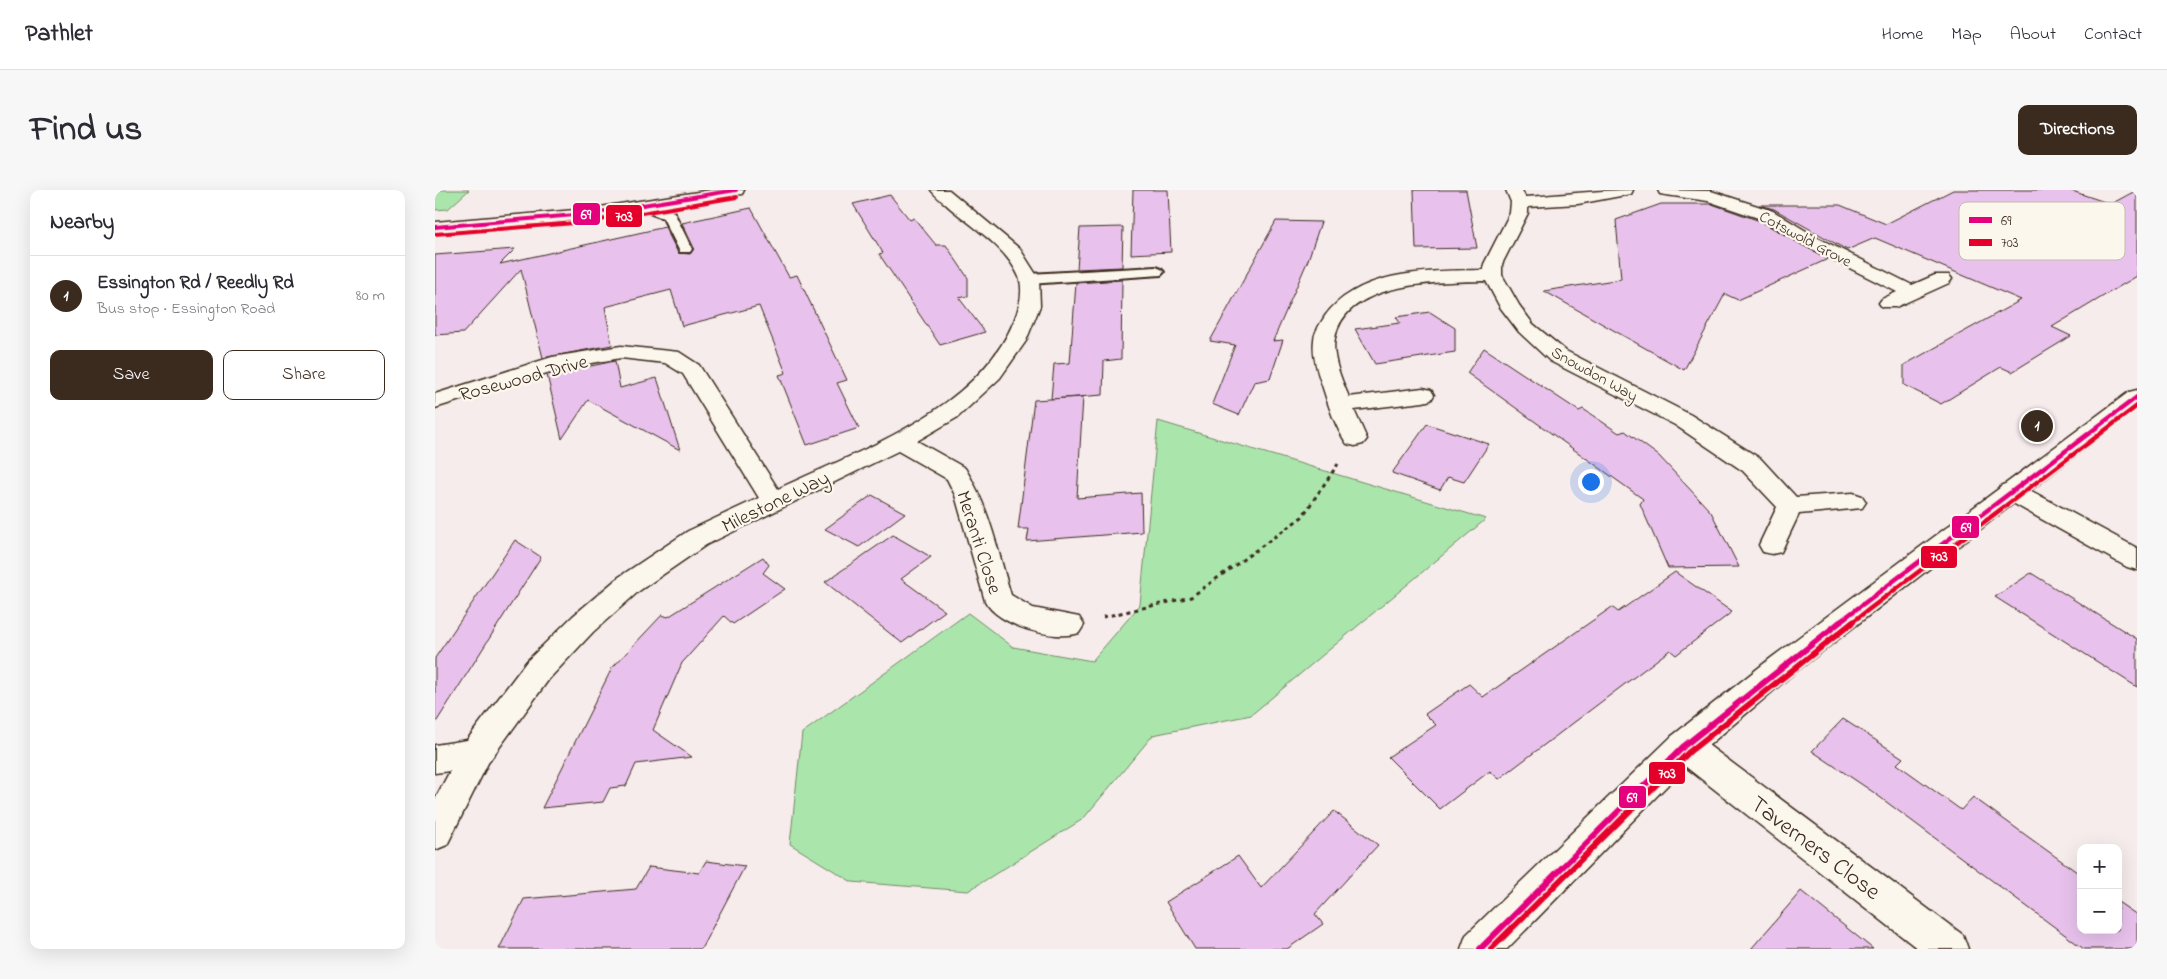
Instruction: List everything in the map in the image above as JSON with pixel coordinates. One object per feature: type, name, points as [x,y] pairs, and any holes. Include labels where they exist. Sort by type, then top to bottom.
[{"type":"street","points":[[644,190],[645,207]]},
{"type":"street","points":[[435,227],[531,221],[645,207],[737,190]]},
{"type":"street","name":"Milestone Way","points":[[435,834],[476,753],[538,670],[583,624],[629,584],[697,538],[899,441],[950,412],[992,373],[1015,341],[1030,306],[1029,279],[1014,252],[939,190]]},
{"type":"street","points":[[1355,439],[1330,379],[1324,339],[1335,316],[1352,300],[1377,288],[1419,278],[1492,275],[1493,264],[1519,213],[1517,196],[1578,199],[1625,190]]},
{"type":"street","name":"Cotswold Grove","points":[[1666,190],[1711,196],[1767,215],[1810,240],[1911,292]]},
{"type":"street","name":"Snowdon Way","points":[[1492,275],[1510,307],[1526,328],[1558,356],[1683,420],[1752,465],[1790,506]]},
{"type":"street","points":[[1889,303],[1942,278]]},
{"type":"street","name":"Rosewood Drive","points":[[435,401],[560,362],[621,352],[671,357],[691,370],[774,502]]},
{"type":"street","points":[[1341,406],[1423,395]]},
{"type":"street","points":[[1480,949],[1683,746],[1782,666],[2137,397]]},
{"type":"street","name":"Meranti Close","points":[[899,441],[956,474],[968,495],[999,602],[1025,618],[1069,625]]},
{"type":"street","points":[[2011,491],[2137,560]]},
{"type":"street","points":[[1772,544],[1790,506],[1853,502]]},
{"type":"street","name":"Taverners Close","points":[[1683,746],[1949,949]]},
{"type":"street","points":[[435,759],[476,753]]},
{"type":"lane","points":[[645,207],[669,215],[685,249]]},
{"type":"lane","points":[[1029,279],[1156,272]]},
{"type":"path","points":[[1069,625],[1191,597],[1302,517],[1355,439]]},
{"type":"green space","points":[[435,190],[469,190],[448,209],[435,210]]},
{"type":"green space","points":[[1158,421],[1486,519],[1251,715],[1153,735],[1083,819],[968,891],[852,882],[790,844],[802,733],[968,613],[1013,647],[1092,661],[1140,605]]},
{"type":"building","points":[[1133,190],[1168,190],[1171,252],[1131,254]]},
{"type":"building","points":[[1414,190],[1466,190],[1477,248],[1416,249]]},
{"type":"building","points":[[1953,190],[2069,190],[2105,202],[1959,202],[1959,260],[2125,260],[2125,202],[2115,202],[2137,190],[2137,276],[2052,327],[2071,336],[2012,372],[2001,367],[1941,404],[1904,385],[1904,365],[2021,300],[1875,238],[1847,250],[1774,209],[1759,205],[1840,205],[1886,224]]},
{"type":"building","points":[[890,195],[910,220],[914,218],[936,245],[946,245],[968,278],[968,296],[959,298],[985,332],[940,345],[879,254],[883,253],[853,204]]},
{"type":"building","points":[[1661,204],[1712,204],[1760,221],[1828,259],[1738,300],[1725,294],[1684,370],[1544,291],[1621,279],[1616,220]]},
{"type":"building","points":[[751,208],[789,277],[797,275],[847,380],[837,383],[859,428],[807,445],[779,375],[786,373],[759,306],[682,326],[671,290],[605,307],[612,345],[543,358],[521,269],[463,333],[435,335],[435,255],[515,249],[500,264],[665,227],[678,253],[690,254],[694,248],[682,223]]},
{"type":"building","points":[[1276,221],[1321,222],[1308,260],[1273,341],[1283,340],[1270,379],[1254,382],[1239,415],[1212,404],[1235,345],[1210,341]]},
{"type":"building","points":[[1123,227],[1122,267],[1077,269],[1080,228]]},
{"type":"building","points":[[1122,280],[1121,359],[1104,361],[1103,395],[1051,399],[1054,364],[1070,363],[1076,283]]},
{"type":"building","points":[[1430,312],[1455,328],[1455,352],[1375,364],[1355,329],[1400,323],[1396,317]]},
{"type":"building","points":[[1484,348],[1579,411],[1583,409],[1619,433],[1625,431],[1659,456],[1711,512],[1739,567],[1668,568],[1640,504],[1643,499],[1467,373]]},
{"type":"building","points":[[615,361],[620,388],[657,378],[680,450],[588,400],[562,439],[547,375]]},
{"type":"building","points":[[1083,397],[1077,498],[1141,493],[1142,532],[1027,541],[1029,529],[1018,529],[1034,400]]},
{"type":"building","points":[[1427,424],[1489,444],[1464,482],[1448,477],[1440,490],[1392,473]]},
{"type":"building","points":[[872,495],[905,513],[859,547],[825,529]]},
{"type":"building","points":[[893,535],[931,557],[901,579],[945,611],[902,643],[825,582]]},
{"type":"building","points":[[515,540],[541,557],[435,724],[435,658]]},
{"type":"building","points":[[763,557],[769,565],[763,573],[785,589],[733,624],[724,616],[682,663],[653,730],[692,757],[636,764],[626,786],[610,788],[603,802],[542,808],[612,668],[662,615],[668,617]]},
{"type":"building","points":[[1675,572],[1732,612],[1676,655],[1670,650],[1499,779],[1490,771],[1440,809],[1388,757],[1436,725],[1425,714],[1469,684],[1483,697],[1612,607],[1618,612]]},
{"type":"building","points":[[2031,573],[2137,639],[2137,687],[1995,597]]},
{"type":"building","points":[[1843,719],[1903,758],[1897,764],[1961,810],[1973,797],[2077,872],[2077,934],[2122,934],[2122,905],[2137,915],[2137,949],[2084,949],[1873,792],[1812,751]]},
{"type":"building","points":[[1334,811],[1378,845],[1315,914],[1323,924],[1287,949],[1195,949],[1166,902],[1238,856],[1261,888]]},
{"type":"building","points":[[706,861],[745,866],[701,949],[499,949],[524,899],[636,889],[649,867],[699,873]]},
{"type":"building","points":[[1801,891],[1873,949],[1751,949]]},
{"type":"transit line","name":"69","points":[[435,227],[587,214],[736,190]]},
{"type":"transit line","name":"703","points":[[435,234],[588,222],[737,197]]},
{"type":"transit line","name":"69","points":[[1480,949],[1684,746],[1782,666],[2137,397]]},
{"type":"transit line","name":"703","points":[[1491,949],[1689,752],[1787,672],[2137,406]]},
{"type":"place","name":"Essington Rd / Reedly Rd","points":[[2037,426]]}]
